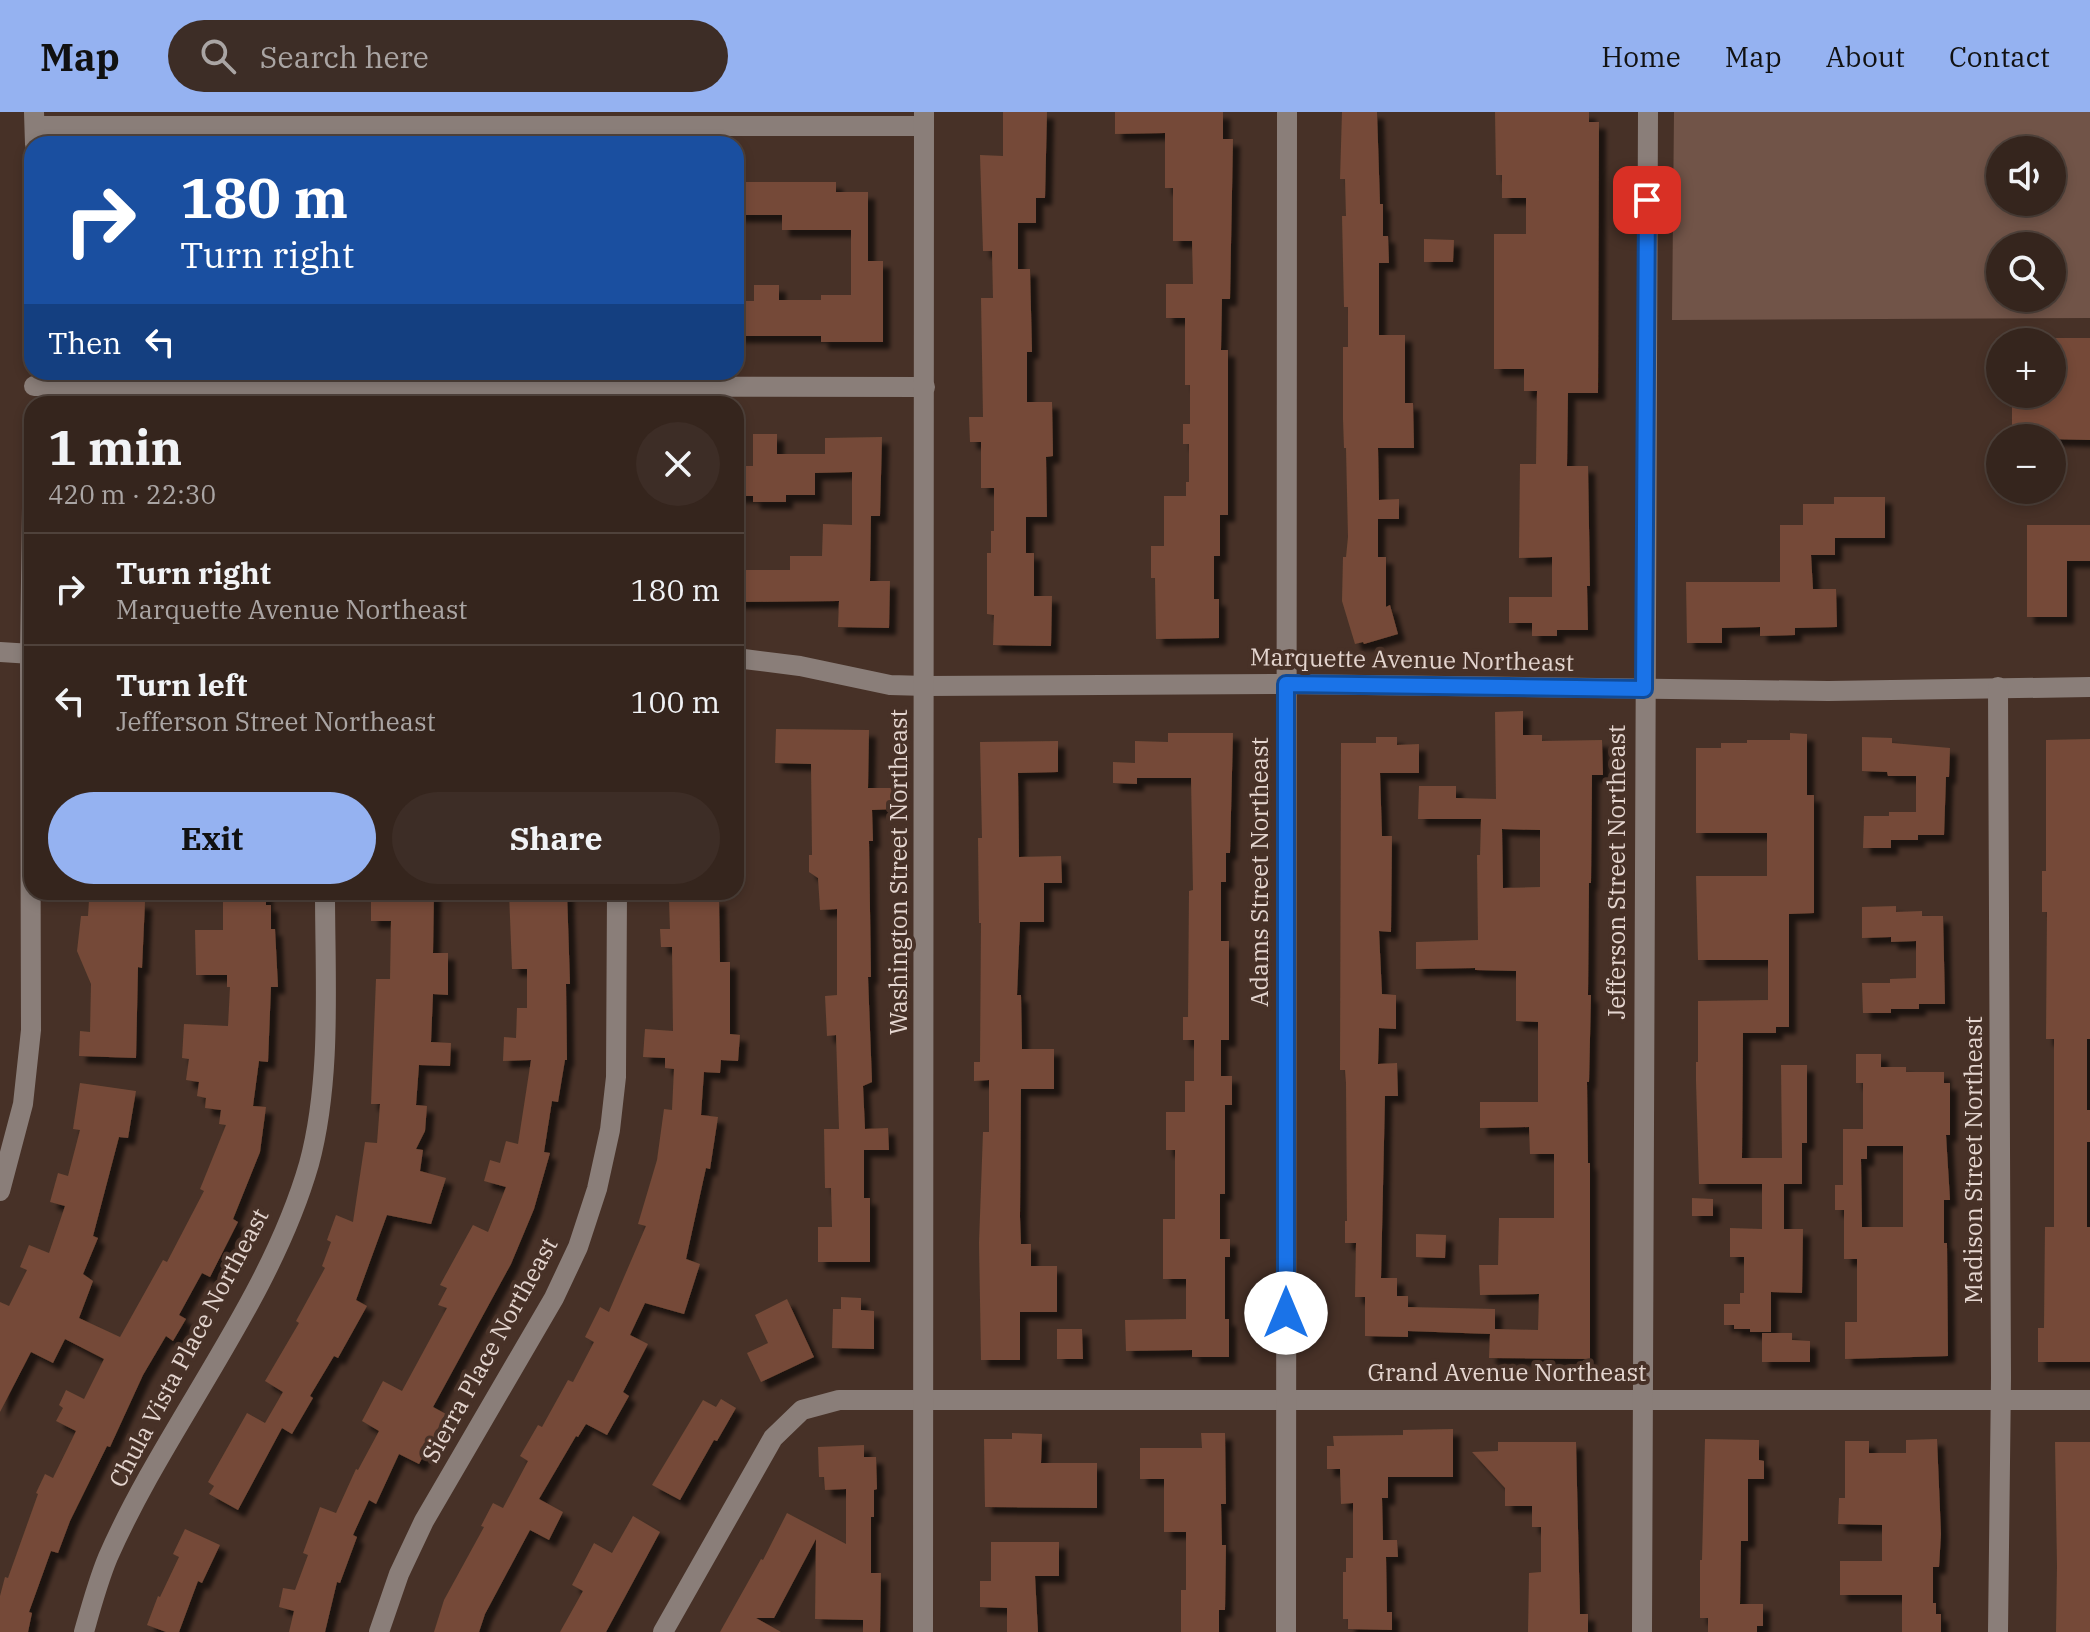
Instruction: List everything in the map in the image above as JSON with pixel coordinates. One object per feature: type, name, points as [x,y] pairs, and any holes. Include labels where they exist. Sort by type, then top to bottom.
[{"type":"street","name":"Adams Street Northeast","points":[[1286,1632],[1287,112]]},
{"type":"street","name":"Jefferson Street Northeast","points":[[1642,1632],[1648,112]]},
{"type":"street","points":[[35,127],[924,119]]},
{"type":"street","name":"Washington Street Northeast","points":[[923,1632],[924,119]]},
{"type":"street","points":[[34,387],[925,387]]},
{"type":"street","points":[[0,652],[24,654]]},
{"type":"street","name":"Marquette Avenue Northeast","points":[[744,659],[800,666],[890,685],[926,686],[1286,684],[1828,691],[2090,687]]},
{"type":"street","name":"Madison Street Northeast","points":[[1998,687],[2001,1400],[1998,1632]]},
{"type":"street","points":[[0,1191],[23,1104],[31,1030],[31,900]]},
{"type":"street","name":"Chula Vista Place Northeast","points":[[84,1632],[107,1559],[283,1236],[309,1162],[320,1105],[324,1039],[325,900]]},
{"type":"street","name":"Sierra Place Northeast","points":[[379,1632],[399,1574],[424,1521],[554,1298],[583,1232],[597,1189],[610,1130],[616,1077],[617,900]]},
{"type":"street","name":"Grand Avenue Northeast","points":[[663,1632],[773,1438],[802,1410],[839,1400],[2090,1400]]},
{"type":"shaded area","points":[[1674,112],[2090,112],[2090,318],[1672,320]]},
{"type":"building","points":[[1003,112],[1047,112],[1045,198],[1036,198],[1036,223],[1018,223],[1018,269],[1030,269],[1032,352],[1027,352],[1027,402],[1052,402],[1053,456],[1046,457],[1047,517],[1026,517],[1026,553],[1034,553],[1034,596],[1052,596],[1051,646],[993,645],[994,615],[987,614],[987,553],[991,553],[991,531],[994,531],[994,488],[981,488],[981,442],[970,442],[969,417],[983,417],[981,298],[993,298],[992,251],[983,251],[980,155],[1003,156]]},
{"type":"building","points":[[1115,112],[1223,112],[1223,139],[1233,139],[1230,299],[1222,299],[1221,350],[1228,350],[1228,515],[1220,515],[1220,556],[1214,556],[1214,599],[1219,599],[1219,638],[1156,639],[1151,546],[1164,546],[1164,496],[1186,496],[1186,482],[1189,482],[1189,444],[1183,444],[1183,424],[1190,424],[1190,385],[1185,385],[1185,318],[1166,318],[1166,284],[1193,284],[1192,241],[1173,241],[1173,188],[1165,188],[1165,133],[1115,134]]},
{"type":"building","points":[[1342,112],[1377,112],[1380,204],[1383,204],[1383,236],[1388,236],[1389,263],[1379,263],[1379,335],[1405,335],[1405,403],[1413,403],[1414,448],[1378,448],[1379,500],[1399,499],[1399,519],[1378,519],[1378,557],[1386,557],[1386,607],[1390,605],[1398,634],[1364,644],[1355,644],[1342,601],[1343,557],[1346,557],[1348,537],[1343,347],[1348,347],[1348,307],[1344,307],[1342,216],[1346,216],[1345,179],[1340,179]]},
{"type":"building","points":[[1495,112],[1589,112],[1589,122],[1599,122],[1598,393],[1568,393],[1567,466],[1588,466],[1588,630],[1557,630],[1557,636],[1532,636],[1532,623],[1509,623],[1509,597],[1552,597],[1552,557],[1519,558],[1520,464],[1536,464],[1537,391],[1524,391],[1524,369],[1494,369],[1494,234],[1526,234],[1526,198],[1502,198],[1502,175],[1496,175]]},
{"type":"building","points":[[744,182],[836,182],[836,192],[868,192],[868,261],[883,261],[883,342],[821,342],[821,336],[744,336],[744,301],[754,301],[754,285],[779,285],[779,300],[821,300],[821,295],[851,295],[851,230],[782,230],[782,215],[744,215]]},
{"type":"building","points":[[1424,239],[1454,240],[1453,262],[1424,262]]},
{"type":"building","points":[[2066,338],[2090,338],[2090,440],[2066,439],[2066,424],[2012,424],[2012,408],[2066,408]]},
{"type":"building","points":[[753,434],[777,434],[777,454],[825,454],[825,438],[882,437],[880,516],[871,516],[870,581],[890,581],[889,628],[838,627],[839,601],[744,602],[744,570],[790,570],[790,556],[822,556],[823,524],[852,525],[852,472],[815,473],[815,495],[786,495],[786,502],[753,502],[753,496],[744,496],[744,466],[753,466]]},
{"type":"building","points":[[1834,497],[1885,497],[1885,538],[1835,538],[1835,555],[1811,555],[1813,589],[1836,589],[1837,627],[1795,628],[1795,635],[1760,636],[1760,627],[1722,628],[1722,643],[1687,643],[1686,582],[1780,582],[1780,525],[1803,525],[1803,504],[1834,504]]},
{"type":"building","points":[[2027,525],[2090,525],[2090,561],[2067,561],[2067,617],[2027,617]]},
{"type":"building","points":[[1523,711],[1523,735],[1542,735],[1542,741],[1602,740],[1603,775],[1592,775],[1589,883],[1588,995],[1591,995],[1587,1082],[1590,1359],[1489,1358],[1490,1334],[1408,1331],[1408,1337],[1365,1336],[1365,1297],[1355,1297],[1356,1243],[1345,1243],[1346,1083],[1345,1070],[1340,1070],[1341,743],[1376,743],[1376,737],[1397,737],[1397,745],[1419,744],[1419,773],[1380,773],[1382,836],[1392,836],[1391,932],[1379,931],[1382,994],[1396,995],[1396,1029],[1379,1028],[1378,1064],[1397,1063],[1398,1096],[1385,1096],[1381,1278],[1397,1278],[1397,1296],[1408,1296],[1408,1307],[1495,1309],[1495,1329],[1538,1330],[1539,1294],[1480,1295],[1479,1265],[1498,1265],[1499,1218],[1554,1218],[1554,1154],[1530,1154],[1529,1127],[1480,1128],[1480,1102],[1538,1102],[1538,1022],[1516,1021],[1516,971],[1416,969],[1416,942],[1478,940],[1477,855],[1480,855],[1481,819],[1418,819],[1419,786],[1456,786],[1456,798],[1496,799],[1495,712]],"holes":[[[1502,829],[1540,830],[1540,887],[1503,888]]]},
{"type":"building","points":[[776,729],[869,730],[868,788],[895,788],[895,809],[872,810],[873,841],[869,841],[871,977],[868,977],[872,1082],[863,1086],[865,1129],[888,1128],[889,1150],[864,1150],[864,1198],[870,1198],[870,1262],[818,1262],[818,1227],[832,1227],[831,1188],[825,1188],[824,1129],[839,1129],[836,1035],[827,1036],[825,996],[837,995],[837,909],[820,910],[818,878],[809,872],[809,855],[812,855],[811,764],[775,763]]},
{"type":"building","points":[[1168,733],[1233,733],[1230,853],[1226,853],[1226,882],[1221,882],[1221,941],[1229,941],[1229,1040],[1221,1040],[1221,1076],[1232,1076],[1232,1105],[1225,1105],[1225,1194],[1220,1194],[1220,1239],[1230,1239],[1230,1257],[1225,1257],[1225,1319],[1229,1319],[1229,1357],[1192,1357],[1192,1350],[1126,1351],[1125,1320],[1186,1319],[1186,1279],[1163,1279],[1163,1219],[1175,1219],[1175,1150],[1166,1150],[1166,1112],[1185,1112],[1185,1081],[1194,1081],[1194,1040],[1183,1040],[1183,1017],[1188,1017],[1189,891],[1193,890],[1191,778],[1137,778],[1137,784],[1113,783],[1113,762],[1135,763],[1135,741],[1168,742]]},
{"type":"building","points":[[1790,733],[1807,734],[1807,795],[1814,795],[1814,913],[1789,914],[1789,1027],[1776,1027],[1776,1033],[1743,1033],[1742,1158],[1782,1158],[1781,1065],[1807,1065],[1807,1143],[1802,1143],[1802,1184],[1784,1184],[1784,1229],[1803,1229],[1802,1293],[1771,1292],[1771,1332],[1750,1332],[1750,1329],[1734,1329],[1734,1325],[1724,1325],[1724,1304],[1740,1304],[1740,1293],[1744,1293],[1744,1257],[1730,1257],[1730,1228],[1762,1229],[1762,1184],[1699,1184],[1696,1081],[1698,1001],[1768,1000],[1768,960],[1698,960],[1696,876],[1767,876],[1767,833],[1696,833],[1696,748],[1721,748],[1721,743],[1747,743],[1747,740],[1790,740]]},
{"type":"building","points":[[1862,737],[1892,738],[1892,743],[1950,748],[1944,835],[1918,835],[1918,840],[1891,840],[1891,848],[1863,848],[1864,816],[1916,812],[1916,776],[1888,776],[1887,772],[1862,771]]},
{"type":"building","points":[[2090,739],[2090,1039],[2087,1039],[2087,1110],[2090,1110],[2090,1142],[2087,1142],[2087,1227],[2090,1227],[2090,1362],[2038,1362],[2038,1328],[2044,1328],[2045,1227],[2054,1227],[2054,1039],[2046,1039],[2047,912],[2042,912],[2042,871],[2046,871],[2046,740]]},
{"type":"building","points":[[1058,741],[1058,772],[1018,773],[1019,857],[1061,856],[1062,883],[1044,883],[1044,922],[1020,922],[1017,995],[1021,995],[1022,1049],[1054,1049],[1054,1089],[1021,1089],[1020,1217],[1021,1244],[1031,1244],[1031,1266],[1057,1266],[1057,1312],[1020,1312],[1020,1360],[981,1360],[979,1243],[983,1132],[989,1132],[989,1080],[974,1081],[974,1062],[980,1062],[980,742]]},
{"type":"building","points":[[89,900],[145,902],[142,968],[138,967],[136,1058],[79,1056],[80,1031],[90,1032],[91,984],[77,951],[81,916],[88,916]]},
{"type":"building","points":[[223,900],[266,900],[266,905],[271,905],[278,987],[271,987],[268,1062],[259,1061],[253,1106],[266,1107],[260,1152],[233,1219],[238,1222],[210,1277],[202,1273],[179,1315],[186,1319],[173,1341],[166,1336],[143,1375],[110,1447],[107,1446],[70,1521],[58,1553],[51,1551],[29,1612],[32,1613],[28,1632],[0,1632],[0,1596],[36,1493],[45,1474],[53,1478],[76,1431],[56,1421],[63,1408],[59,1405],[66,1390],[84,1399],[104,1359],[65,1339],[53,1363],[31,1352],[0,1412],[0,1302],[9,1306],[27,1270],[20,1267],[29,1245],[49,1253],[65,1206],[50,1202],[58,1173],[68,1176],[80,1130],[73,1129],[80,1083],[136,1091],[128,1138],[119,1137],[93,1236],[98,1238],[83,1274],[93,1281],[79,1318],[120,1337],[163,1260],[167,1262],[204,1191],[200,1189],[226,1125],[219,1124],[221,1110],[205,1108],[206,1098],[197,1096],[199,1082],[186,1080],[189,1059],[182,1058],[184,1024],[228,1026],[230,987],[227,987],[227,975],[196,975],[195,930],[223,930]]},
{"type":"building","points":[[371,900],[434,900],[433,953],[448,953],[448,995],[433,994],[431,1042],[451,1043],[450,1066],[419,1065],[416,1105],[427,1106],[425,1131],[416,1149],[423,1150],[420,1171],[446,1178],[431,1224],[387,1215],[356,1300],[367,1306],[338,1358],[334,1356],[310,1396],[313,1398],[292,1434],[282,1428],[238,1510],[209,1494],[214,1486],[208,1482],[247,1413],[265,1423],[283,1392],[265,1381],[299,1323],[296,1321],[325,1268],[322,1266],[331,1242],[327,1240],[336,1215],[353,1222],[365,1142],[377,1143],[380,1104],[371,1104],[376,979],[390,979],[391,921],[371,921]]},
{"type":"building","points":[[509,900],[567,900],[570,984],[566,984],[567,1060],[558,1102],[552,1101],[544,1152],[550,1153],[534,1209],[511,1264],[433,1407],[446,1414],[419,1464],[399,1454],[376,1504],[369,1500],[353,1535],[357,1537],[340,1583],[337,1582],[325,1632],[289,1632],[294,1611],[279,1607],[283,1588],[295,1590],[308,1555],[303,1553],[320,1507],[336,1513],[356,1469],[379,1431],[362,1421],[383,1381],[402,1391],[447,1308],[438,1305],[447,1288],[440,1285],[473,1225],[488,1232],[506,1187],[484,1181],[490,1160],[500,1163],[506,1141],[518,1144],[531,1060],[503,1061],[504,1037],[516,1038],[517,1008],[527,1008],[527,969],[512,969]]},
{"type":"building","points":[[669,900],[719,900],[720,962],[730,962],[730,1034],[740,1035],[738,1061],[721,1060],[720,1073],[704,1072],[701,1115],[718,1117],[710,1169],[706,1168],[686,1259],[700,1264],[684,1314],[645,1303],[630,1335],[648,1344],[623,1392],[629,1396],[607,1435],[586,1424],[539,1499],[563,1512],[549,1540],[530,1530],[485,1614],[479,1632],[434,1632],[444,1600],[484,1527],[481,1526],[493,1503],[503,1508],[528,1461],[520,1456],[538,1425],[542,1427],[568,1380],[573,1382],[594,1342],[585,1337],[600,1307],[609,1312],[646,1226],[638,1224],[657,1160],[664,1109],[672,1110],[674,1069],[665,1068],[665,1058],[643,1057],[645,1029],[673,1031],[672,947],[661,947],[660,929],[670,929]]},
{"type":"building","points":[[1896,906],[1896,912],[1922,911],[1922,916],[1943,916],[1945,1004],[1919,1004],[1919,1009],[1891,1009],[1891,1013],[1863,1013],[1862,983],[1890,983],[1890,979],[1916,978],[1916,941],[1891,942],[1891,937],[1862,938],[1862,907]]},
{"type":"building","points":[[1856,1054],[1881,1054],[1881,1067],[1906,1067],[1906,1072],[1944,1072],[1944,1083],[1950,1083],[1950,1135],[1946,1135],[1950,1200],[1944,1200],[1948,1356],[1845,1359],[1845,1322],[1857,1322],[1857,1259],[1844,1259],[1844,1210],[1835,1210],[1835,1185],[1843,1185],[1843,1129],[1863,1129],[1863,1083],[1856,1083]],"holes":[[[1867,1146],[1903,1146],[1903,1227],[1862,1227],[1861,1159],[1867,1159]]]},
{"type":"building","points":[[1692,1198],[1713,1199],[1713,1216],[1692,1216]]},
{"type":"building","points":[[1416,1234],[1446,1235],[1445,1258],[1416,1257]]},
{"type":"building","points":[[841,1297],[861,1298],[861,1310],[874,1311],[874,1349],[832,1348],[833,1309],[841,1309]]},
{"type":"building","points":[[787,1299],[814,1357],[761,1382],[747,1353],[768,1343],[755,1315]]},
{"type":"building","points":[[1057,1329],[1082,1329],[1083,1359],[1057,1359]]},
{"type":"building","points":[[1762,1333],[1792,1333],[1792,1340],[1810,1341],[1810,1362],[1762,1362]]},
{"type":"building","points":[[721,1399],[736,1408],[680,1500],[652,1485],[703,1400],[716,1407]]},
{"type":"building","points":[[1453,1429],[1453,1477],[1388,1477],[1388,1498],[1382,1498],[1383,1540],[1397,1540],[1398,1557],[1386,1557],[1387,1612],[1392,1612],[1392,1630],[1348,1629],[1348,1619],[1343,1619],[1343,1572],[1346,1572],[1346,1558],[1353,1558],[1353,1503],[1341,1504],[1340,1469],[1327,1469],[1327,1446],[1334,1446],[1333,1436],[1403,1435],[1403,1430]]},
{"type":"building","points":[[1012,1433],[1042,1434],[1041,1463],[1097,1463],[1097,1508],[985,1507],[984,1439],[1012,1439]]},
{"type":"building","points":[[1201,1433],[1225,1433],[1226,1504],[1221,1504],[1222,1545],[1226,1545],[1225,1610],[1219,1610],[1219,1632],[1181,1632],[1181,1590],[1186,1590],[1186,1532],[1164,1532],[1164,1479],[1140,1479],[1140,1448],[1202,1448]]},
{"type":"building","points":[[1705,1439],[1759,1440],[1759,1460],[1764,1461],[1764,1479],[1748,1479],[1748,1541],[1741,1541],[1740,1604],[1763,1604],[1763,1626],[1757,1626],[1757,1632],[1708,1632],[1708,1618],[1700,1618]]},
{"type":"building","points":[[1937,1439],[1941,1534],[1939,1567],[1933,1567],[1933,1603],[1936,1603],[1936,1614],[1941,1614],[1941,1632],[1902,1632],[1902,1595],[1840,1595],[1840,1561],[1882,1561],[1882,1525],[1838,1524],[1839,1498],[1845,1498],[1845,1441],[1869,1441],[1869,1453],[1906,1453],[1906,1440]]},
{"type":"building","points":[[1498,1442],[1576,1442],[1580,1614],[1588,1614],[1588,1632],[1528,1632],[1529,1573],[1541,1572],[1541,1527],[1532,1527],[1532,1506],[1505,1506],[1505,1488],[1472,1452],[1498,1451]]},
{"type":"building","points":[[2055,1442],[2090,1442],[2090,1632],[2056,1632]]},
{"type":"building","points":[[864,1445],[864,1457],[876,1457],[877,1489],[874,1490],[874,1517],[871,1517],[871,1573],[881,1573],[880,1632],[863,1632],[863,1620],[815,1619],[816,1539],[774,1618],[756,1618],[781,1632],[720,1632],[787,1513],[846,1544],[846,1489],[825,1490],[824,1477],[819,1477],[818,1447]]},
{"type":"building","points":[[633,1516],[660,1532],[606,1632],[560,1632],[583,1591],[572,1585],[594,1543],[612,1553]]},
{"type":"building","points":[[185,1529],[220,1545],[202,1583],[198,1581],[179,1632],[166,1632],[147,1625],[179,1557],[173,1554]]},
{"type":"building","points":[[991,1542],[1059,1542],[1059,1576],[1035,1576],[1038,1632],[1007,1632],[1007,1608],[980,1607],[980,1581],[991,1581]]},
{"type":"route","points":[[1286,1313],[1286,684],[1644,689],[1647,200]]}]
